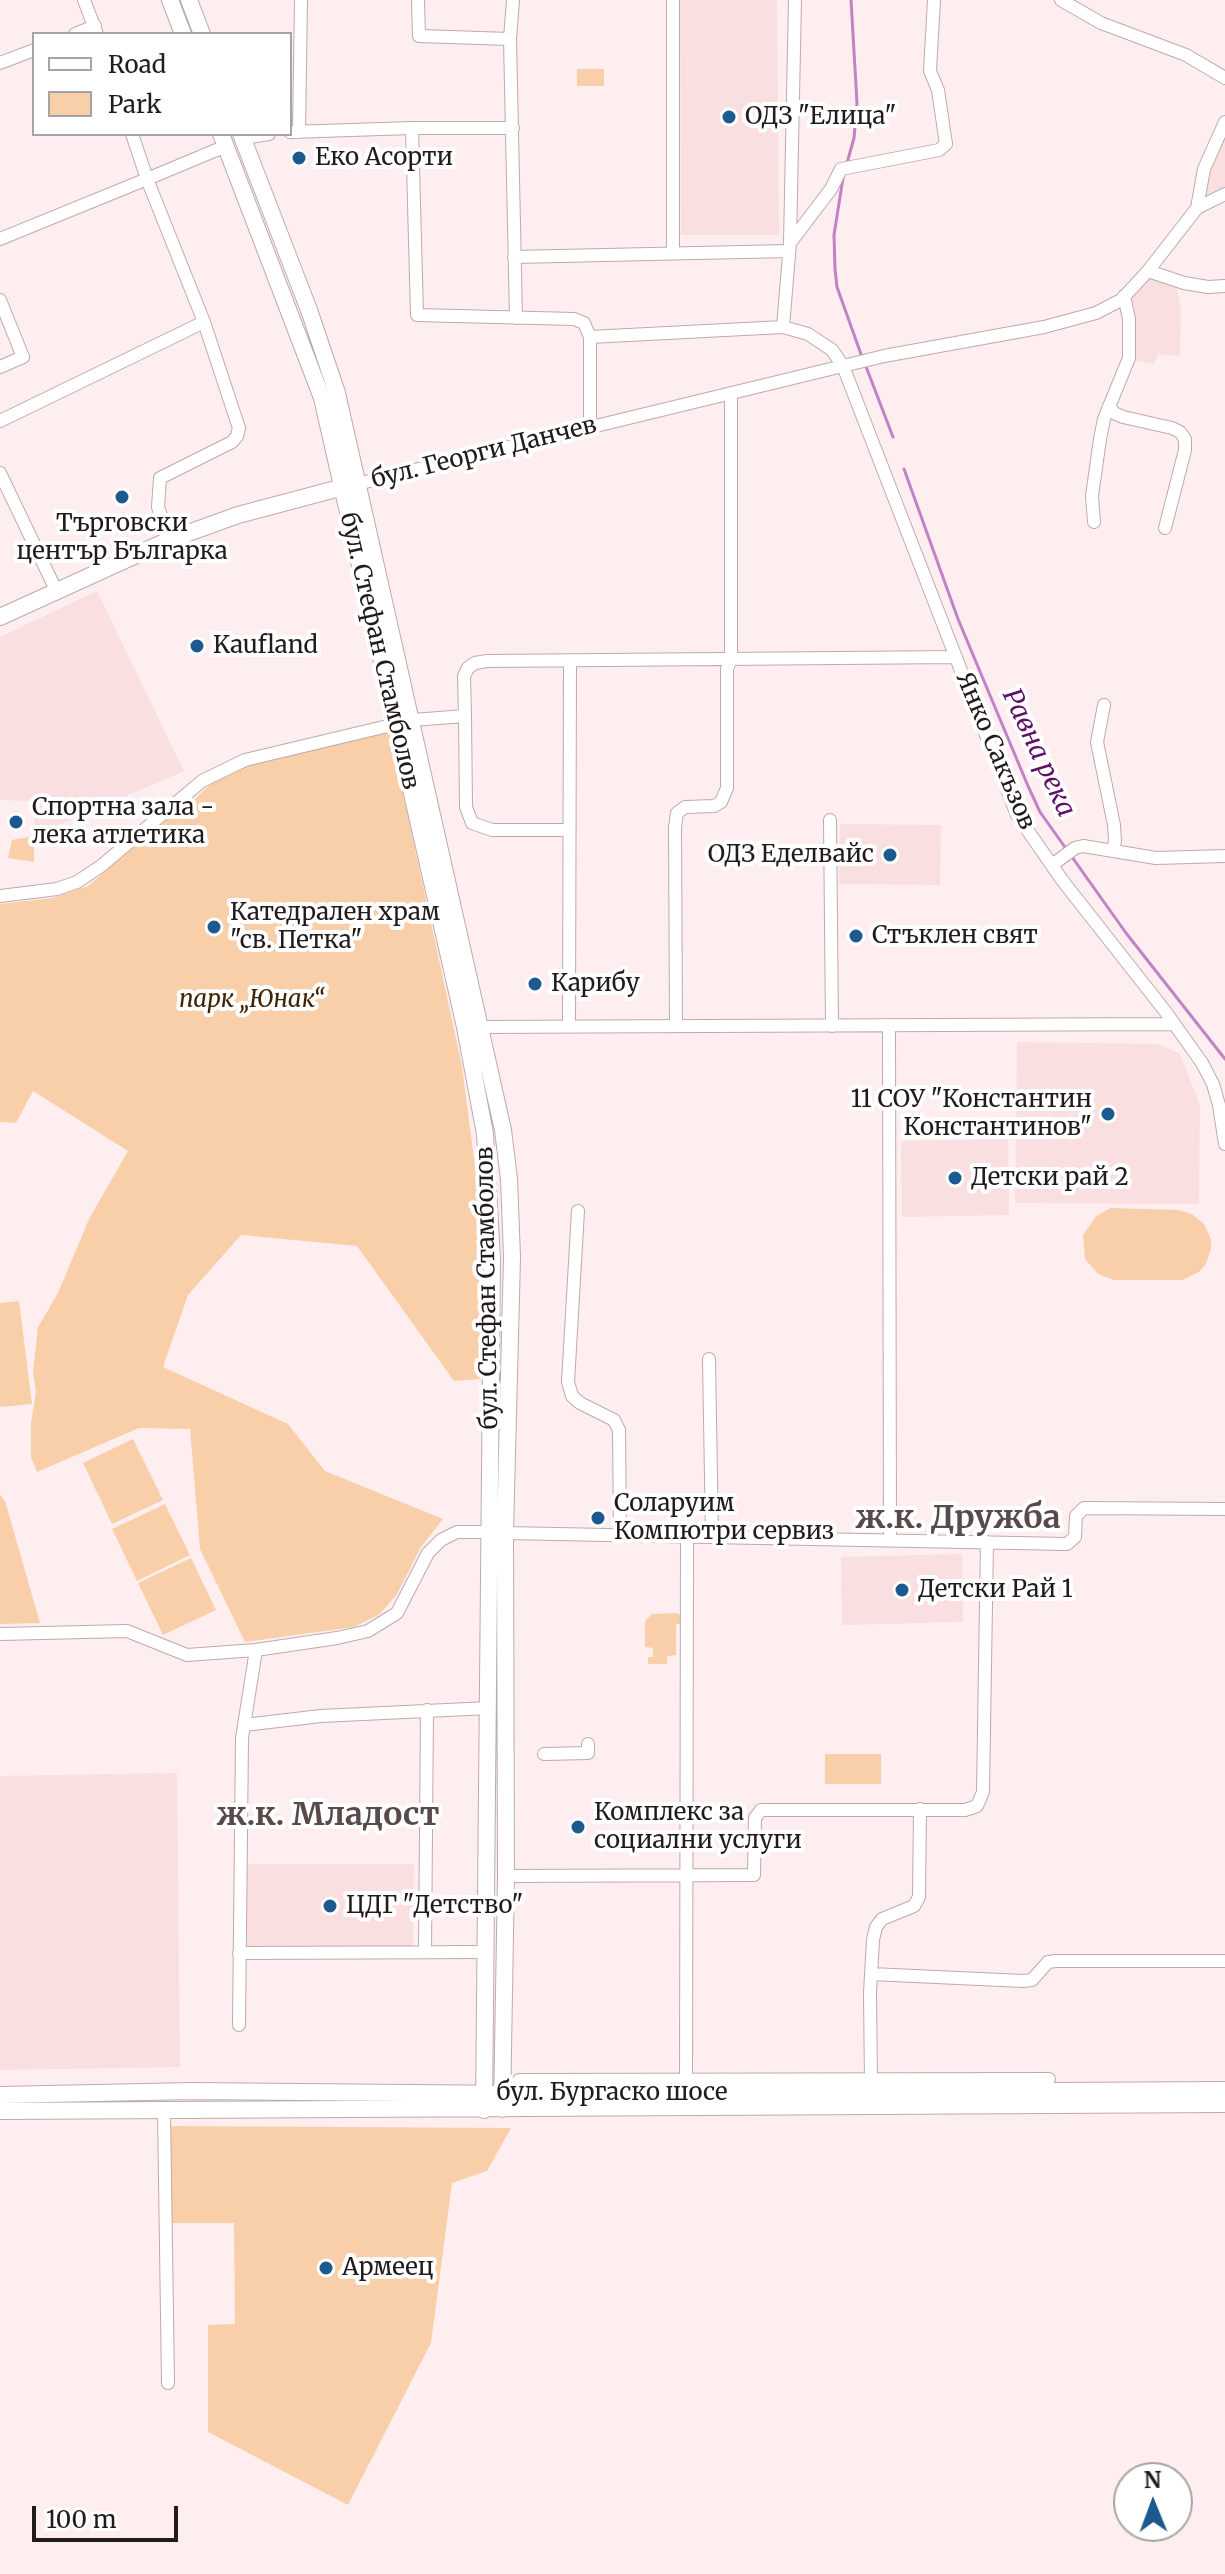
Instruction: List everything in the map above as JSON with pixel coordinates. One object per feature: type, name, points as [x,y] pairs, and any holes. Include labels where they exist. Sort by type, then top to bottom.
[{"type":"main road","points":[[170,0],[182,32]]},
{"type":"main road","points":[[189,0],[201,32]]},
{"type":"main road","name":"бул. Стефан Стамболов","points":[[242,136],[309,310],[337,393],[349,486],[395,724],[473,1027],[503,1130],[509,1179],[512,1257],[489,1708],[486,1952],[493,2102]]},
{"type":"main road","name":"бул. Стефан Стамболов","points":[[223,140],[322,398],[349,486],[413,720],[473,1027]]},
{"type":"main road","name":"бул. Георги Данчев","points":[[0,617],[169,540],[238,515],[349,486]]},
{"type":"main road","name":"бул. Стефан Стамболов","points":[[493,2102],[506,1876],[496,1532]]},
{"type":"main road","name":"бул. Бургаско шосе","points":[[0,2095],[192,2091],[493,2102],[685,2086],[1225,2090]]},
{"type":"main road","name":"бул. Бургаско шосе","points":[[0,2111],[164,2111],[493,2102],[1225,2104]]},
{"type":"street","points":[[84,0],[96,30]]},
{"type":"street","points":[[301,0],[295,132],[513,128]]},
{"type":"street","points":[[418,0],[419,36],[510,39]]},
{"type":"street","points":[[513,0],[510,39],[516,318]]},
{"type":"street","points":[[673,0],[673,253]]},
{"type":"street","points":[[783,327],[789,247],[795,0]]},
{"type":"street","points":[[789,247],[847,167],[939,150],[946,144],[938,90],[930,71],[934,0]]},
{"type":"street","points":[[1061,0],[1101,23],[1186,55],[1225,78]]},
{"type":"street","points":[[0,63],[32,51]]},
{"type":"street","points":[[1197,208],[1204,169],[1225,122]]},
{"type":"street","points":[[412,128],[417,315],[579,320],[588,327],[590,337],[590,428]]},
{"type":"street","points":[[133,136],[204,322],[239,428],[232,442],[160,478],[158,507],[169,540]]},
{"type":"street","points":[[0,239],[147,179],[223,140]]},
{"type":"street","points":[[1197,208],[1225,194]]},
{"type":"street","name":"бул. Георги Данчев","points":[[349,486],[884,356],[1044,327],[1109,308],[1148,271],[1197,208]]},
{"type":"street","points":[[514,257],[789,247]]},
{"type":"street","points":[[1148,271],[1184,283],[1225,286]]},
{"type":"street","points":[[1094,522],[1092,496],[1100,439],[1109,406],[1129,358],[1129,319],[1124,296]]},
{"type":"street","points":[[0,300],[23,357],[0,367]]},
{"type":"street","points":[[0,421],[204,322]]},
{"type":"street","points":[[590,337],[783,327],[808,334],[819,341],[832,350],[843,366]]},
{"type":"street","name":"Янко Сакъзов","points":[[843,366],[1017,815],[1062,858],[1213,1084],[1225,1144]]},
{"type":"street","points":[[676,1026],[677,813],[685,807],[714,806],[721,802],[727,788],[727,669],[731,659],[731,393]]},
{"type":"street","points":[[1109,406],[1123,417],[1172,428],[1185,439],[1185,450],[1165,528]]},
{"type":"street","points":[[0,473],[56,590]]},
{"type":"street","points":[[568,830],[492,830],[472,823],[466,807],[464,676],[475,663],[956,657]]},
{"type":"street","points":[[569,1027],[570,661]]},
{"type":"street","points":[[1104,705],[1097,742],[1114,825],[1113,851]]},
{"type":"street","points":[[0,896],[42,891],[77,882],[101,866],[202,781],[233,764],[272,751],[413,720],[465,716]]},
{"type":"street","points":[[830,820],[832,1026]]},
{"type":"street","points":[[1062,858],[1083,846],[1156,858],[1225,856]]},
{"type":"street","points":[[473,1027],[1174,1024]]},
{"type":"street","points":[[889,1025],[890,1540]]},
{"type":"street","points":[[578,1211],[568,1382],[572,1396],[614,1420],[619,1430],[620,1535]]},
{"type":"street","points":[[709,1359],[712,1537]]},
{"type":"street","points":[[0,1634],[127,1631],[187,1655],[256,1650],[337,1638],[368,1631],[397,1613],[428,1553],[441,1540],[457,1532],[1069,1544],[1075,1537],[1077,1513],[1084,1508],[1225,1509]]},
{"type":"street","points":[[519,2080],[685,2086],[687,1536]]},
{"type":"street","points":[[506,1876],[754,1875],[755,1818],[761,1810],[970,1810],[977,1806],[983,1797],[987,1542]]},
{"type":"street","points":[[239,2025],[244,1725],[256,1650]]},
{"type":"street","points":[[244,1725],[321,1716],[489,1708]]},
{"type":"street","points":[[425,1952],[427,1710]]},
{"type":"street","points":[[544,1754],[588,1753],[588,1744]]},
{"type":"street","points":[[920,1809],[919,1897],[914,1906],[882,1919],[876,1927],[871,1974],[871,2085],[1049,2079]]},
{"type":"street","points":[[239,1953],[486,1952]]},
{"type":"street","points":[[871,1974],[1023,1981],[1032,1980],[1048,1962],[1056,1961],[1225,1961]]},
{"type":"street","points":[[164,2111],[168,2383]]},
{"type":"shaded area","name":"ОДЗ \"Елица\"","points":[[680,0],[777,0],[779,235],[681,235]]},
{"type":"shaded area","points":[[1225,139],[1225,188],[1205,195],[1208,170]]},
{"type":"shaded area","points":[[1155,276],[1176,286],[1181,308],[1180,356],[1158,354],[1154,364],[1133,360],[1132,296]]},
{"type":"shaded area","points":[[97,591],[184,771],[36,835],[32,801],[0,800],[0,637]]},
{"type":"shaded area","name":"ОДЗ Еделвайс","points":[[840,824],[941,825],[940,885],[839,884]]},
{"type":"shaded area","name":"11 СОУ \"Константин Константинов\"","points":[[1017,1042],[1158,1044],[1180,1054],[1200,1105],[1199,1204],[1015,1203]]},
{"type":"shaded area","name":"Детски рай 2","points":[[1008,1139],[1009,1215],[902,1217],[901,1141]]},
{"type":"shaded area","name":"Детски Рай 1","points":[[962,1554],[963,1622],[842,1625],[841,1557]]},
{"type":"shaded area","points":[[177,1773],[180,2067],[0,2070],[0,1776]]},
{"type":"shaded area","name":"ЦДГ \"Детство\"","points":[[246,1864],[414,1864],[413,1949],[246,1948]]},
{"type":"green space","points":[[577,69],[604,69],[604,86],[577,86]]},
{"type":"green space","name":"парк „Юнак“","points":[[389,729],[462,1066],[478,1190],[481,1379],[454,1381],[357,1246],[241,1235],[188,1295],[163,1367],[288,1424],[325,1471],[443,1519],[421,1547],[397,1594],[380,1614],[354,1627],[245,1642],[200,1549],[190,1429],[139,1428],[37,1472],[31,1457],[31,1422],[36,1392],[33,1372],[38,1327],[58,1293],[89,1219],[128,1151],[33,1091],[16,1123],[0,1122],[0,904],[52,898],[88,886],[214,781],[236,769]]},
{"type":"green space","points":[[34,836],[34,862],[8,858],[12,840]]},
{"type":"green space","points":[[1111,1208],[1179,1210],[1192,1214],[1204,1224],[1211,1239],[1206,1264],[1199,1272],[1182,1280],[1114,1280],[1098,1274],[1085,1259],[1083,1235],[1096,1216]]},
{"type":"green space","points":[[19,1301],[32,1404],[0,1407],[0,1303]]},
{"type":"green space","points":[[133,1439],[163,1500],[112,1524],[83,1463]]},
{"type":"green space","points":[[0,1495],[5,1501],[40,1623],[0,1624]]},
{"type":"green space","points":[[165,1504],[190,1555],[137,1581],[112,1529]]},
{"type":"green space","points":[[191,1558],[216,1610],[163,1635],[138,1583]]},
{"type":"green space","points":[[676,1613],[682,1624],[676,1624],[676,1655],[667,1656],[667,1664],[648,1664],[648,1657],[653,1657],[653,1648],[645,1647],[645,1621],[652,1614]]},
{"type":"green space","points":[[825,1754],[881,1754],[881,1784],[825,1784]]},
{"type":"green space","points":[[167,2126],[511,2128],[487,2171],[452,2183],[431,2343],[348,2505],[208,2432],[208,2325],[235,2324],[234,2223],[169,2223]]},
{"type":"waterway","name":"Равна река","points":[[847,163],[854,138],[857,103],[851,0]]},
{"type":"waterway","name":"Равна река","points":[[843,178],[834,235],[835,269],[837,287],[862,357]]},
{"type":"waterway","name":"Равна река","points":[[865,364],[893,437]]},
{"type":"waterway","name":"Равна река","points":[[904,469],[958,619],[1028,786],[1040,812],[1067,850]]},
{"type":"waterway","name":"Равна река","points":[[1072,857],[1126,933],[1225,1059]]},
{"type":"place","name":"ОДЗ \"Елица\"","points":[[729,117]]},
{"type":"place","name":"Еко Асорти","points":[[299,158]]},
{"type":"place","name":"Търговски център Българка","points":[[122,497]]},
{"type":"place","name":"Kaufland","points":[[197,646]]},
{"type":"place","name":"Спортна зала - лека атлетика","points":[[16,822]]},
{"type":"place","name":"ОДЗ Еделвайс","points":[[890,855]]},
{"type":"place","name":"Катедрален храм \"св. Петка\"","points":[[214,927]]},
{"type":"place","name":"Стъклен свят","points":[[856,936]]},
{"type":"place","name":"Карибу","points":[[535,984]]},
{"type":"place","name":"11 СОУ \"Константин Константинов\"","points":[[1108,1114]]},
{"type":"place","name":"Детски рай 2","points":[[955,1178]]},
{"type":"place","name":"Соларуим Компютри сервиз","points":[[598,1518]]},
{"type":"place","name":"Детски Рай 1","points":[[902,1590]]},
{"type":"place","name":"Комплекс за социални услуги","points":[[578,1827]]},
{"type":"place","name":"ЦДГ \"Детство\"","points":[[330,1906]]},
{"type":"place","name":"Армеец","points":[[326,2268]]},
{"type":"district","name":"ж.к. Дружба","points":[[958,1519]]},
{"type":"district","name":"ж.к. Младост","points":[[328,1816]]}]
